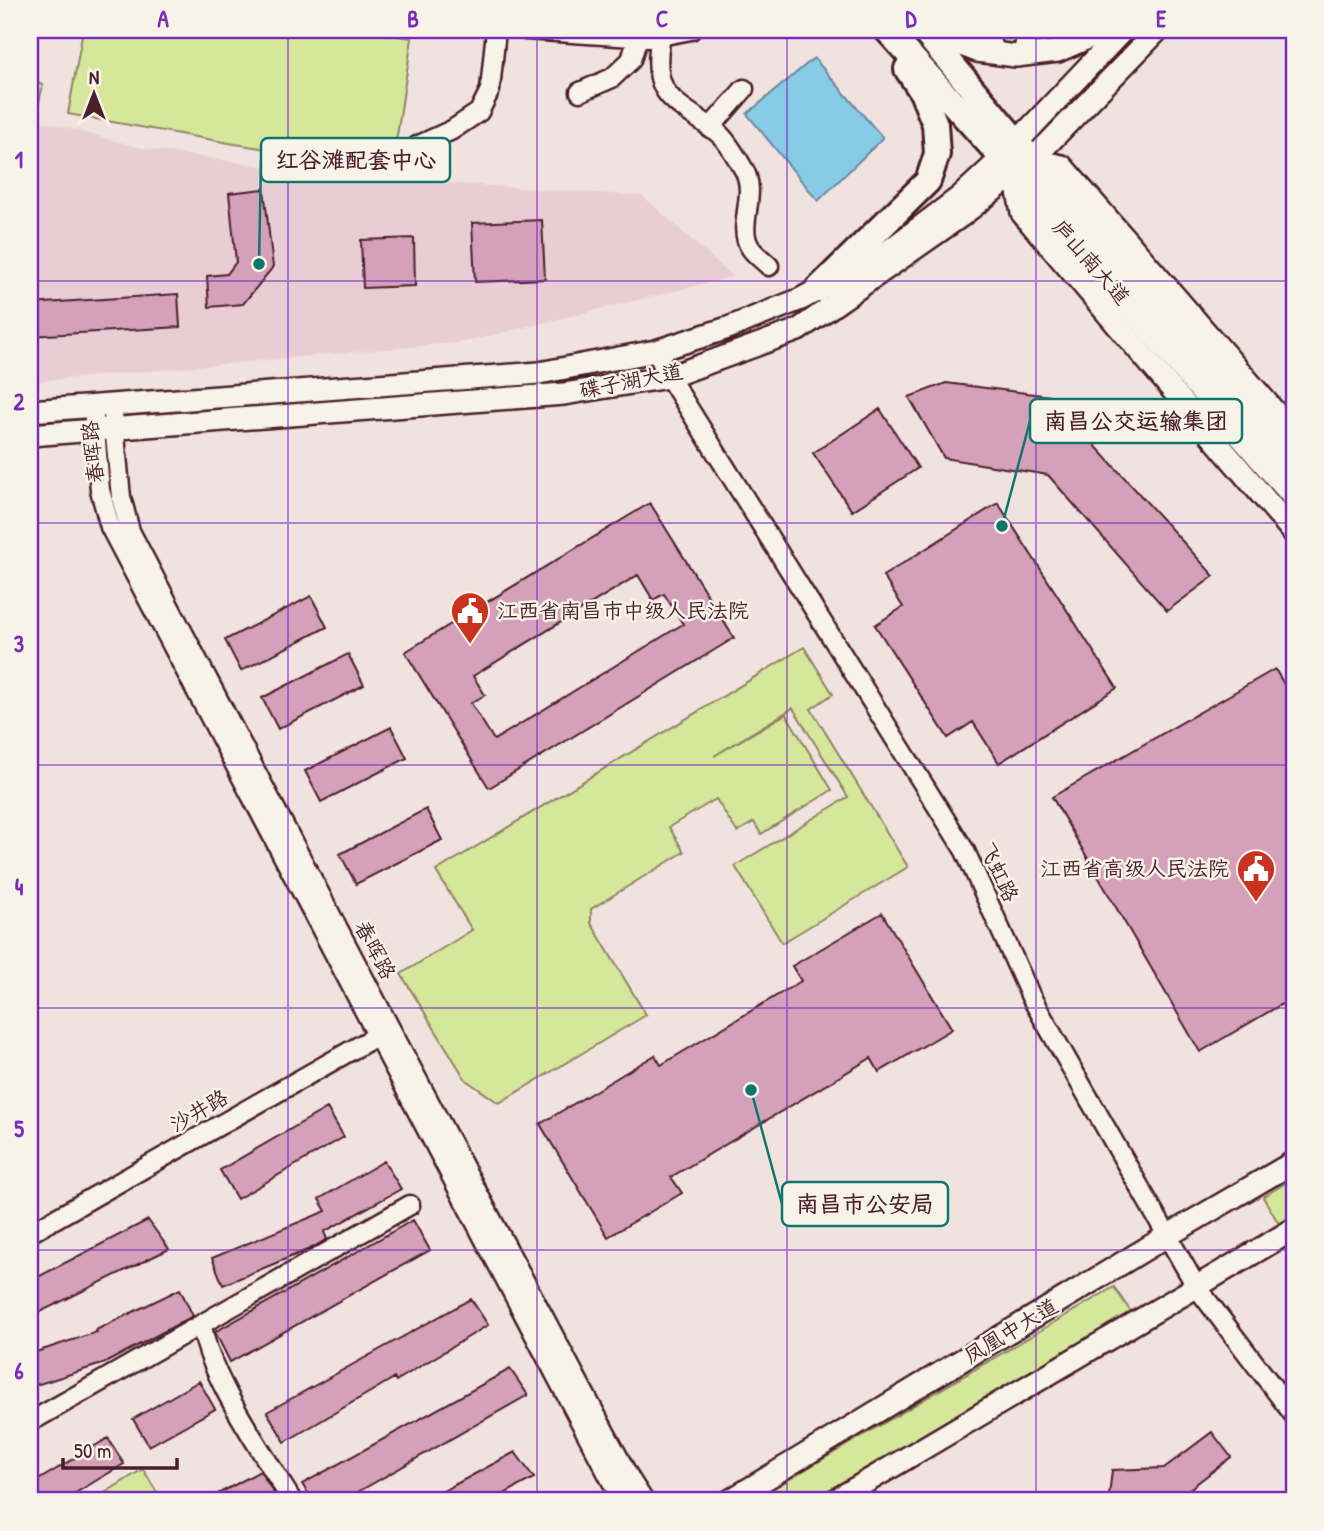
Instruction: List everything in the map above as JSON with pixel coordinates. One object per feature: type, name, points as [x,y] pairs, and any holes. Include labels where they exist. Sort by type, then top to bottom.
[{"type":"highway","name":"庐山南大道","points":[[884,30],[1016,158],[1294,464]]},
{"type":"highway","points":[[817,290],[928,181],[937,154],[935,124],[922,92],[884,30]]},
{"type":"highway","name":"庐山南大道","points":[[923,30],[1016,158],[1294,496]]},
{"type":"main road","points":[[923,30],[977,51],[1016,56],[1058,51],[1106,30]]},
{"type":"main road","points":[[976,30],[997,53]]},
{"type":"main road","name":"碟子湖大道","points":[[30,411],[539,373],[656,351],[728,328],[817,290],[887,252],[1016,158],[1123,30]]},
{"type":"main road","name":"碟子湖大道","points":[[30,435],[564,394],[669,377],[798,330],[1016,158],[1157,30]]},
{"type":"main road","points":[[1294,434],[1062,166],[1016,158],[1022,213],[1294,533]]},
{"type":"main road","name":"凤凰中大道","points":[[729,1501],[1294,1162]]},
{"type":"main road","points":[[834,1501],[1294,1229]]},
{"type":"street","points":[[401,169],[417,146],[452,130],[479,112],[490,90],[496,30]]},
{"type":"street","points":[[526,30],[638,37],[691,30]]},
{"type":"street","points":[[661,36],[657,58],[660,80],[670,99],[720,135],[749,178],[749,204],[745,224],[749,246],[769,266]]},
{"type":"street","points":[[580,92],[612,78],[631,60],[638,37]]},
{"type":"street","points":[[710,128],[744,89]]},
{"type":"street","name":"飞虹路","points":[[656,351],[669,377],[965,851],[1031,997],[1196,1286],[1294,1415]]},
{"type":"street","name":"春晖路","points":[[102,405],[105,429],[100,490],[110,527],[383,1032],[644,1501]]},
{"type":"street","name":"春晖路","points":[[383,1032],[622,1501]]},
{"type":"street","name":"沙井路","points":[[30,1233],[383,1032]]},
{"type":"street","points":[[30,1422],[410,1205]]},
{"type":"street","points":[[202,1324],[208,1352],[221,1379],[292,1501]]},
{"type":"shaded area","points":[[30,118],[142,148],[370,182],[418,181],[643,196],[733,277],[464,342],[30,382]]},
{"type":"green space","points":[[83,30],[354,30],[412,38],[392,168],[235,144],[68,114]]},
{"type":"green space","points":[[993,30],[1060,30],[1006,46]]},
{"type":"green space","points":[[30,81],[43,85],[35,119],[30,118]]},
{"type":"green space","points":[[804,647],[833,694],[811,709],[908,867],[782,943],[735,866],[848,797],[793,708],[714,756],[786,714],[832,790],[761,834],[754,822],[737,832],[716,799],[669,827],[684,852],[591,909],[591,923],[646,1015],[499,1103],[466,1080],[401,974],[472,930],[436,871]]},
{"type":"green space","points":[[1294,1178],[1294,1219],[1281,1227],[1263,1197]]},
{"type":"green space","points":[[1114,1287],[1131,1312],[816,1501],[752,1501]]},
{"type":"green space","points":[[143,1469],[162,1501],[92,1501]]},
{"type":"water","points":[[814,58],[883,138],[818,201],[747,114]]},
{"type":"building","points":[[264,189],[273,267],[243,304],[209,307],[207,276],[227,274],[236,262],[229,193]]},
{"type":"building","points":[[542,220],[545,279],[475,282],[472,223]]},
{"type":"building","points":[[414,238],[415,286],[363,288],[361,240]]},
{"type":"building","points":[[178,294],[180,327],[30,336],[30,304]]},
{"type":"building","points":[[946,383],[1050,396],[1214,576],[1167,611],[1048,475],[944,458],[909,397]]},
{"type":"building","points":[[880,409],[918,468],[852,511],[813,453]]},
{"type":"building","name":"江西省南昌市中级人民法院","points":[[650,503],[734,638],[489,788],[405,652]],"holes":[[[638,575],[653,600],[664,594],[683,624],[494,740],[471,703],[485,695],[473,676]]]},
{"type":"building","points":[[998,503],[1117,688],[999,763],[973,722],[948,738],[875,625],[903,607],[883,576]]},
{"type":"building","points":[[311,596],[327,627],[241,671],[225,640]]},
{"type":"building","points":[[348,654],[364,685],[278,729],[262,698]]},
{"type":"building","points":[[1275,669],[1294,701],[1294,997],[1200,1052],[1052,797]]},
{"type":"building","points":[[391,727],[407,758],[321,802],[305,771]]},
{"type":"building","points":[[426,809],[442,840],[356,884],[340,854]]},
{"type":"building","points":[[882,913],[952,1029],[879,1072],[871,1058],[671,1177],[682,1193],[608,1237],[540,1124],[655,1055],[661,1065],[801,981],[792,966]]},
{"type":"building","points":[[327,1108],[344,1137],[237,1199],[220,1170]]},
{"type":"building","points":[[384,1161],[401,1189],[324,1232],[327,1239],[312,1248],[223,1285],[212,1258],[326,1211],[319,1199]]},
{"type":"building","points":[[148,1220],[169,1249],[40,1312],[30,1281]]},
{"type":"building","points":[[413,1220],[430,1250],[230,1362],[215,1332]]},
{"type":"building","points":[[180,1289],[193,1316],[105,1363],[30,1387],[30,1354],[97,1332],[96,1330]]},
{"type":"building","points":[[471,1299],[488,1325],[396,1381],[394,1378],[285,1442],[267,1412]]},
{"type":"building","points":[[510,1369],[528,1395],[342,1501],[313,1501],[302,1484]]},
{"type":"building","points":[[199,1381],[215,1409],[149,1446],[133,1419]]},
{"type":"building","points":[[1212,1432],[1231,1457],[1178,1498],[1109,1496],[1112,1470],[1164,1468]]},
{"type":"building","points":[[108,1438],[124,1464],[62,1501],[30,1501],[30,1485]]},
{"type":"building","points":[[515,1452],[534,1478],[491,1501],[425,1501]]},
{"type":"building","points":[[260,1471],[279,1501],[205,1501]]},
{"type":"place","name":"红谷滩配套中心","points":[[259,264]]},
{"type":"place","name":"南昌公交运输集团","points":[[1002,526]]},
{"type":"place","name":"江西省南昌市中级人民法院","points":[[470,645]]},
{"type":"place","name":"江西省高级人民法院","points":[[1256,903]]},
{"type":"place","name":"南昌市公安局","points":[[751,1090]]}]
